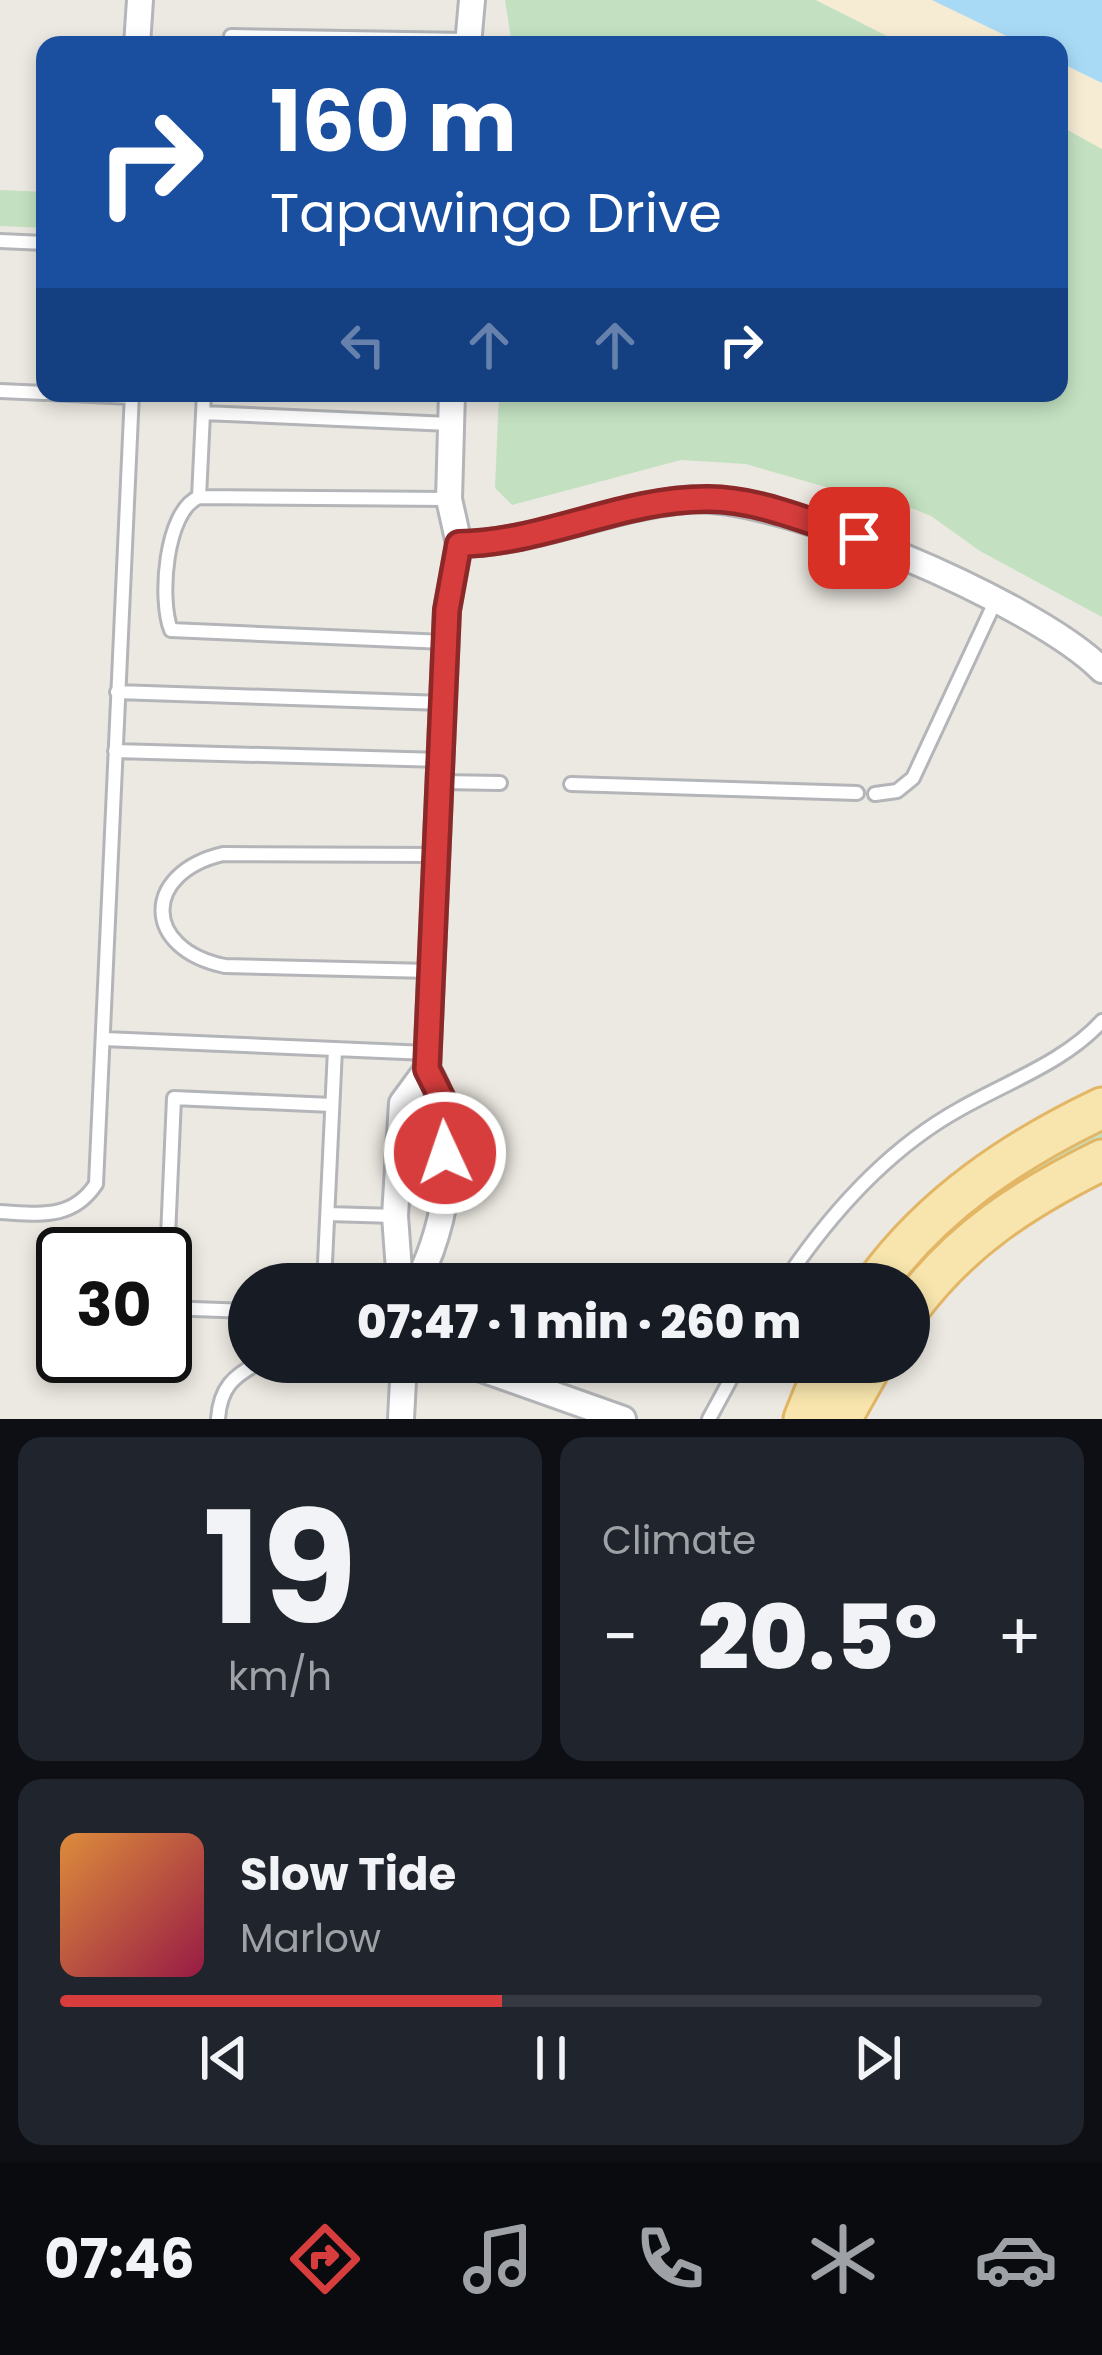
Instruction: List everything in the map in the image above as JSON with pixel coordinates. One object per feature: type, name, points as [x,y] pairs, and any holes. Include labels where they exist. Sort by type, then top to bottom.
[{"type":"main road","points":[[894,1263],[935,1216],[977,1180],[1102,1108]]},
{"type":"main road","points":[[930,1286],[983,1228],[1029,1196],[1102,1160]]},
{"type":"main road","points":[[804,1419],[818,1383]]},
{"type":"main road","points":[[854,1411],[865,1383]]},
{"type":"street","points":[[138,36],[140,0]]},
{"type":"street","points":[[469,36],[472,0]]},
{"type":"street","points":[[423,1263],[444,1199],[446,1107],[427,1061],[446,642],[459,544],[449,499],[452,402]]},
{"type":"street","points":[[459,544],[501,542],[680,500],[711,498],[887,548],[1098,662]]},
{"type":"street","points":[[398,1263],[395,1216],[402,1103],[427,1061]]},
{"type":"street","points":[[401,1419],[403,1383]]},
{"type":"street","points":[[517,1383],[604,1416]]},
{"type":"lane","points":[[0,241],[36,243]]},
{"type":"lane","points":[[0,391],[36,392]]},
{"type":"lane","points":[[0,1212],[55,1214],[82,1205],[96,1184],[132,402]]},
{"type":"lane","points":[[199,496],[204,402]]},
{"type":"lane","points":[[203,413],[451,424]]},
{"type":"lane","points":[[446,642],[171,630],[171,534],[178,513],[199,496],[449,499]]},
{"type":"lane","points":[[875,794],[897,791],[913,778],[994,602]]},
{"type":"lane","points":[[117,692],[445,703]]},
{"type":"lane","points":[[115,751],[442,771],[500,783]]},
{"type":"lane","points":[[571,784],[856,794]]},
{"type":"lane","points":[[432,971],[225,966],[194,960],[172,944],[163,914],[170,881],[192,861],[224,854],[437,855]]},
{"type":"lane","points":[[799,1263],[847,1199],[902,1147],[955,1111],[1060,1055],[1102,1022]]},
{"type":"lane","points":[[104,1039],[335,1049],[427,1061]]},
{"type":"lane","points":[[325,1263],[335,1049]]},
{"type":"lane","points":[[168,1227],[174,1098],[332,1105]]},
{"type":"lane","points":[[328,1214],[395,1216]]},
{"type":"lane","points":[[192,1308],[228,1310]]},
{"type":"lane","points":[[218,1419],[219,1399],[229,1383]]},
{"type":"lane","points":[[709,1419],[729,1383]]},
{"type":"green space","points":[[505,0],[816,0],[887,36],[511,36]]},
{"type":"green space","points":[[1068,130],[1102,149],[1102,617],[980,551],[931,516],[869,491],[829,488],[746,464],[681,460],[512,505],[495,488],[499,402],[1068,402]]},
{"type":"green space","points":[[0,190],[36,192],[36,228],[0,226]]},
{"type":"green space","points":[[1102,1124],[1102,1144],[930,1266],[913,1263],[961,1213]]},
{"type":"sand","points":[[816,0],[932,0],[1006,36],[887,36]]},
{"type":"sand","points":[[1068,66],[1102,83],[1102,149],[1068,130]]},
{"type":"water","points":[[932,0],[1102,0],[1102,83],[1068,66],[1068,36],[1006,36]]},
{"type":"route","points":[[445,1153],[446,1107],[427,1069],[447,610],[459,544],[501,542],[680,500],[711,498],[859,538]]}]
